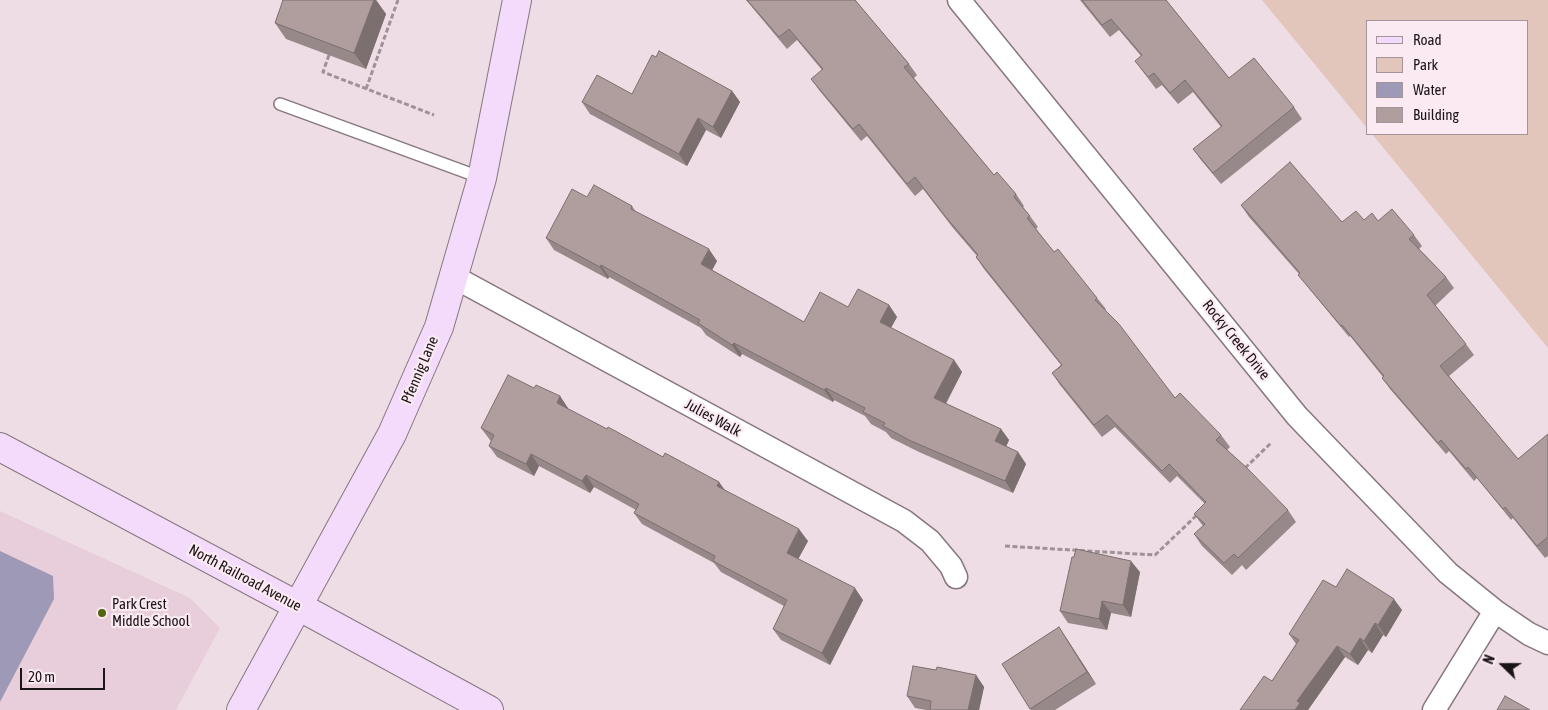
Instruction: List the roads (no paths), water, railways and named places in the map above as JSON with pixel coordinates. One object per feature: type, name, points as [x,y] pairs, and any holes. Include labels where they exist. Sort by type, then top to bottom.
[{"type":"street","name":"Pfennig Lane","points":[[241,710],[392,434],[439,327],[482,178],[518,0]]},
{"type":"street","name":"Rocky Creek Drive","points":[[959,0],[1297,416],[1448,573],[1495,611],[1529,634],[1548,643]]},
{"type":"street","name":"Julies Walk","points":[[454,277],[904,521],[930,541],[950,566],[956,577]]},
{"type":"street","name":"North Railroad Avenue","points":[[0,447],[489,710]]},
{"type":"street","points":[[1434,710],[1495,611]]},
{"type":"lane","points":[[280,104],[482,178]]},
{"type":"water","points":[[0,551],[53,576],[54,599],[0,702]]},
{"type":"place","name":"Park Crest Middle School","points":[[102,613]]}]
